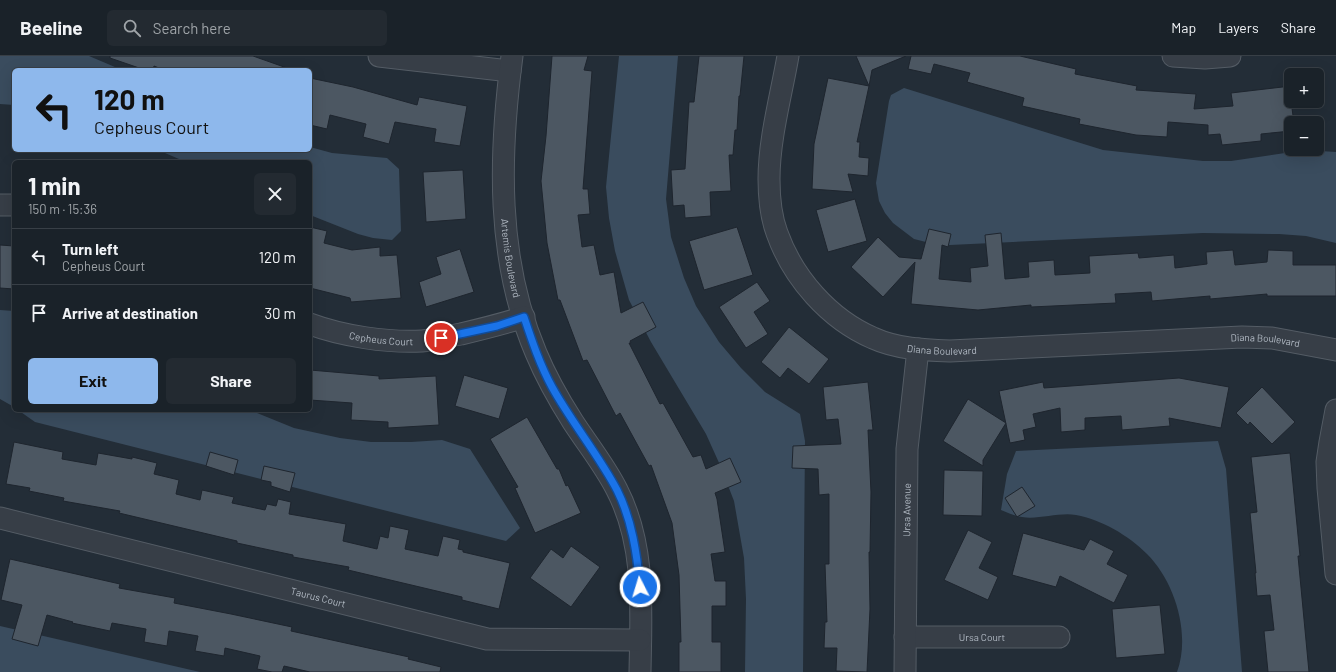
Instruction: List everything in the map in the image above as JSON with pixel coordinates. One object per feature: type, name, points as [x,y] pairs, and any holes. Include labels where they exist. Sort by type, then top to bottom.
[{"type":"street","points":[[379,56],[511,64]]},
{"type":"street","name":"Diana Boulevard","points":[[788,56],[772,144],[769,179],[771,206],[776,232],[796,272],[809,290],[840,319],[873,338],[890,344],[918,349],[950,351],[1242,337],[1272,338],[1336,350]]},
{"type":"street","points":[[1173,56],[1205,58],[1230,56]]},
{"type":"street","name":"Artemis Boulevard","points":[[511,64],[503,142],[503,206],[511,269],[524,317],[536,352],[552,387],[573,422],[604,467],[618,491],[626,512],[634,540],[641,598],[640,672]]},
{"type":"street","points":[[0,205],[12,205]]},
{"type":"street","name":"Cepheus Court","points":[[312,324],[360,336],[408,341],[441,338],[497,326],[524,317]]},
{"type":"street","name":"Ursa Avenue","points":[[905,672],[907,449],[918,349]]},
{"type":"street","points":[[1336,410],[1327,462],[1336,574]]},
{"type":"street","name":"Taurus Court","points":[[0,518],[487,639],[640,640]]},
{"type":"street","name":"Ursa Court","points":[[906,637],[1058,637]]},
{"type":"water","points":[[0,56],[89,56],[117,68],[12,68],[12,105],[0,104]]},
{"type":"water","points":[[619,56],[678,56],[666,199],[671,237],[684,278],[696,306],[719,342],[741,368],[765,392],[800,414],[805,441],[803,672],[745,672],[746,599],[744,558],[734,501],[706,434],[651,342],[629,300],[615,251],[609,218],[606,187]]},
{"type":"water","points":[[904,88],[1103,150],[1203,161],[1231,161],[1284,153],[1284,156],[1324,156],[1324,151],[1336,152],[1336,243],[1306,236],[1279,234],[1203,233],[950,245],[934,244],[914,239],[893,223],[885,213],[879,201],[876,183],[891,95]]},
{"type":"water","points":[[312,148],[332,153],[387,158],[399,169],[401,231],[392,240],[373,238],[358,234],[312,216],[312,160],[181,160],[163,152],[312,152]]},
{"type":"water","points":[[0,310],[12,311],[12,406],[0,399]]},
{"type":"water","points":[[21,412],[255,412],[294,428],[340,438],[371,442],[442,440],[470,449],[520,528],[506,541],[35,422]]},
{"type":"water","points":[[1218,441],[1226,469],[1242,672],[1177,672],[1181,657],[1182,641],[1178,609],[1165,579],[1147,554],[1140,547],[1114,529],[1086,517],[1063,514],[1028,518],[1017,516],[1001,510],[1007,474],[1016,451]]},
{"type":"water","points":[[0,626],[200,672],[0,672]]},
{"type":"building","points":[[110,56],[253,56],[287,68],[159,68],[154,66],[154,68],[139,68],[110,58]]},
{"type":"building","points":[[552,56],[588,56],[584,70],[592,71],[583,189],[588,189],[590,214],[578,215],[582,247],[594,245],[600,275],[614,272],[621,313],[643,302],[656,327],[630,341],[631,343],[629,343],[660,404],[663,403],[693,457],[701,455],[706,469],[730,458],[741,482],[715,493],[725,552],[711,554],[715,581],[726,581],[726,606],[712,606],[712,642],[721,642],[721,672],[679,672],[679,642],[681,642],[679,575],[672,523],[651,465],[649,466],[620,413],[616,416],[587,360],[583,361],[560,300],[558,300],[547,243],[541,181]]},
{"type":"building","points":[[699,56],[744,56],[739,96],[737,130],[735,130],[733,155],[729,155],[731,191],[710,192],[711,216],[685,218],[684,205],[673,206],[671,170],[685,169],[689,102],[694,102]]},
{"type":"building","points":[[856,56],[906,56],[872,70],[869,86]]},
{"type":"building","points":[[911,56],[1020,56],[1076,69],[1075,74],[1137,86],[1136,90],[1196,94],[1194,109],[1233,106],[1231,93],[1284,87],[1284,108],[1292,108],[1293,116],[1284,116],[1284,132],[1261,134],[1261,141],[1222,145],[1220,134],[1208,135],[1208,125],[1168,122],[1167,137],[1136,135],[1079,124],[1080,119],[1022,106],[1024,98],[967,82],[970,73],[934,64],[931,74],[908,69]]},
{"type":"building","points":[[312,78],[353,87],[417,105],[419,97],[467,106],[460,146],[434,142],[436,129],[395,122],[389,144],[363,137],[366,124],[330,115],[327,129],[312,125]]},
{"type":"building","points":[[828,78],[869,86],[857,142],[860,142],[859,157],[869,158],[868,176],[848,174],[853,192],[812,189],[814,144]]},
{"type":"building","points":[[463,170],[466,219],[426,222],[423,172]]},
{"type":"building","points":[[855,199],[867,241],[828,252],[816,210]]},
{"type":"building","points":[[312,227],[327,231],[324,243],[352,250],[380,247],[380,256],[397,255],[401,298],[351,302],[350,298],[312,288]]},
{"type":"building","points":[[737,227],[753,275],[704,290],[689,241]]},
{"type":"building","points":[[929,229],[951,234],[948,247],[942,245],[939,279],[971,282],[970,268],[988,266],[985,235],[1001,233],[1005,279],[1029,277],[1028,262],[1054,260],[1055,275],[1090,273],[1089,256],[1138,253],[1139,258],[1174,255],[1175,268],[1207,264],[1206,252],[1233,250],[1235,265],[1267,262],[1268,250],[1293,251],[1293,265],[1336,265],[1336,296],[1267,296],[1267,294],[1210,299],[1210,296],[1152,301],[1151,292],[1115,294],[1116,303],[1031,307],[1031,305],[978,310],[911,304],[915,262],[883,297],[851,267],[878,237],[899,257],[921,259]]},
{"type":"building","points":[[0,245],[12,246],[12,289],[0,288]]},
{"type":"building","points":[[460,249],[474,292],[426,307],[419,282],[441,274],[436,257]]},
{"type":"building","points":[[757,282],[770,301],[754,312],[768,334],[746,348],[719,307]]},
{"type":"building","points":[[789,327],[829,359],[809,384],[788,368],[780,378],[761,362]]},
{"type":"building","points":[[312,370],[379,376],[379,379],[436,376],[439,425],[388,428],[388,422],[351,420],[352,403],[312,400]]},
{"type":"building","points":[[464,375],[508,388],[499,419],[455,406]]},
{"type":"building","points":[[1179,378],[1229,387],[1221,428],[1169,418],[1170,426],[1122,430],[1121,416],[1085,418],[1085,430],[1061,432],[1060,408],[1033,414],[1036,427],[1023,430],[1025,440],[1010,443],[999,391],[1043,382],[1044,388]]},
{"type":"building","points":[[868,382],[873,430],[868,430],[871,492],[869,552],[870,609],[867,672],[836,671],[837,648],[824,648],[825,622],[827,622],[825,564],[829,564],[829,494],[819,495],[818,469],[792,468],[793,446],[841,444],[838,419],[826,420],[823,387]]},
{"type":"building","points":[[1262,387],[1295,422],[1272,444],[1250,422],[1248,425],[1236,413]]},
{"type":"building","points":[[968,399],[1006,423],[983,460],[983,466],[943,441]]},
{"type":"building","points":[[527,417],[557,469],[559,469],[566,486],[568,485],[581,513],[535,533],[515,488],[518,487],[490,439]]},
{"type":"building","points":[[14,442],[63,452],[62,459],[96,465],[98,453],[132,459],[132,457],[157,463],[154,474],[179,480],[176,494],[200,500],[202,490],[234,497],[232,503],[265,510],[267,504],[276,506],[278,499],[291,502],[289,514],[346,524],[343,541],[377,549],[380,536],[388,538],[390,526],[409,530],[405,549],[438,556],[443,536],[460,540],[458,549],[463,550],[463,552],[510,563],[499,609],[462,600],[462,597],[348,570],[349,567],[293,557],[293,555],[237,543],[237,541],[119,513],[120,511],[63,501],[64,498],[29,491],[30,488],[6,484]]},
{"type":"building","points":[[210,452],[238,460],[234,475],[206,466]]},
{"type":"building","points":[[1290,453],[1309,672],[1268,672],[1264,631],[1274,630],[1270,595],[1257,596],[1250,513],[1257,512],[1251,457]]},
{"type":"building","points":[[264,466],[295,473],[290,492],[271,486],[271,482],[261,480]]},
{"type":"building","points":[[944,470],[983,471],[982,516],[943,515]]},
{"type":"building","points":[[1022,487],[1035,506],[1017,517],[1005,498]]},
{"type":"building","points":[[968,530],[992,542],[979,568],[998,577],[988,600],[944,580]]},
{"type":"building","points":[[1023,533],[1084,550],[1090,539],[1114,551],[1107,564],[1128,575],[1114,603],[1060,576],[1056,587],[1012,575]]},
{"type":"building","points":[[571,546],[600,567],[571,607],[530,578],[551,549],[563,558]]},
{"type":"building","points":[[10,559],[120,584],[119,588],[175,598],[174,603],[292,627],[291,631],[409,657],[408,659],[441,667],[440,672],[310,672],[284,666],[282,672],[272,672],[257,669],[260,656],[225,648],[224,656],[195,651],[198,636],[169,631],[167,646],[144,642],[146,629],[112,623],[110,631],[72,623],[73,622],[47,615],[38,646],[12,639],[22,605],[1,600]]},
{"type":"building","points":[[1160,605],[1165,654],[1116,658],[1112,609]]},
{"type":"route","points":[[441,338],[497,326],[524,317],[536,352],[552,387],[618,491],[634,540],[640,587]]}]
